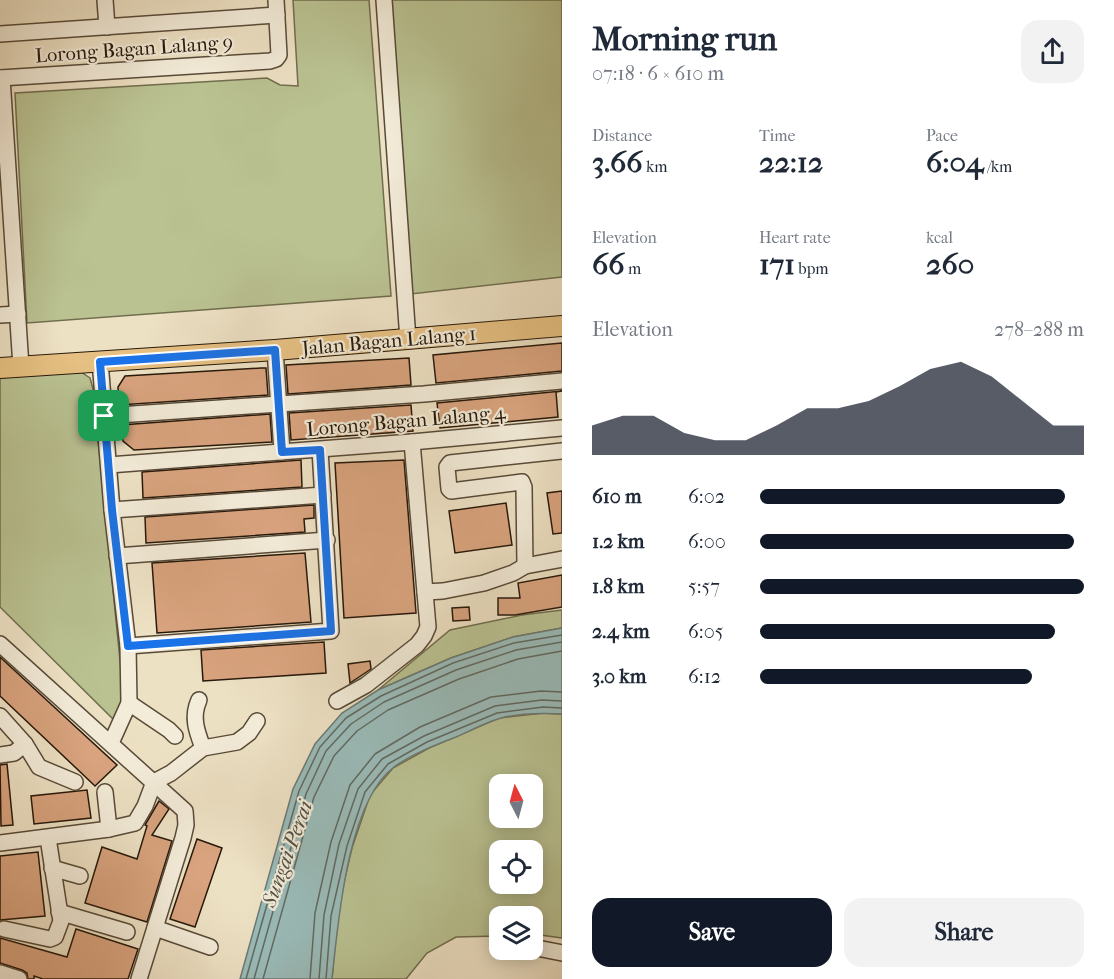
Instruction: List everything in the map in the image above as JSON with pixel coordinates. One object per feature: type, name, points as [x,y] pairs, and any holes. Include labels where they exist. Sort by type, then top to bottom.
[{"type":"main road","name":"Jalan Bagan Lalang 1","points":[[0,368],[275,350],[562,326]]},
{"type":"street","points":[[105,0],[107,27]]},
{"type":"street","points":[[384,0],[408,340]]},
{"type":"street","points":[[0,34],[107,27],[276,8]]},
{"type":"street","name":"Lorong Bagan Lalang 9","points":[[1,78],[270,61],[279,55],[276,8]]},
{"type":"street","points":[[1,78],[8,269],[18,314],[21,367]]},
{"type":"street","points":[[0,315],[18,314]]},
{"type":"street","points":[[275,350],[282,452]]},
{"type":"street","points":[[100,362],[112,510],[128,646],[129,703],[111,743]]},
{"type":"street","points":[[104,416],[424,394],[562,381]]},
{"type":"street","name":"Lorong Bagan Lalang 4","points":[[109,465],[320,450],[562,428]]},
{"type":"street","points":[[337,701],[366,685],[417,645],[428,627],[412,442]]},
{"type":"street","points":[[128,646],[331,631],[320,450]]},
{"type":"street","points":[[525,566],[524,487],[522,482],[451,491],[447,467],[450,463],[562,451]]},
{"type":"street","points":[[112,510],[323,495]]},
{"type":"street","points":[[117,556],[327,540]]},
{"type":"street","points":[[425,592],[484,583],[513,573],[525,566],[562,559]]},
{"type":"street","points":[[0,644],[185,811],[186,825],[139,979]]},
{"type":"street","points":[[199,700],[195,708],[195,718],[196,729],[203,748]]},
{"type":"street","points":[[129,703],[175,736]]},
{"type":"street","points":[[0,716],[25,744],[39,767],[75,782]]},
{"type":"street","points":[[0,843],[109,829],[135,823],[146,806],[154,782],[171,773],[203,748],[237,742],[249,733],[257,721]]},
{"type":"street","points":[[0,755],[14,753],[25,744]]},
{"type":"street","points":[[105,792],[109,829]]},
{"type":"street","points":[[4,929],[50,939],[55,937],[61,921],[48,837]]},
{"type":"street","points":[[52,868],[80,876]]},
{"type":"street","points":[[59,912],[127,933]]},
{"type":"street","points":[[155,928],[210,947]]},
{"type":"street","points":[[543,949],[562,953]]},
{"type":"street","points":[[0,973],[19,979]]},
{"type":"green space","points":[[293,0],[369,0],[391,296],[27,323],[15,93],[267,78],[280,85],[298,86]]},
{"type":"green space","points":[[390,0],[562,0],[562,277],[411,294]]},
{"type":"green space","points":[[81,372],[90,378],[93,389],[124,701],[113,719],[0,607],[0,378]]},
{"type":"green space","points":[[562,610],[562,628],[513,637],[451,658],[378,690],[450,630],[522,615]]},
{"type":"green space","points":[[543,713],[562,714],[562,938],[543,935],[543,906],[489,906],[489,936],[456,937],[427,953],[406,979],[332,979],[337,918],[344,882],[352,848],[370,795],[393,768],[429,748],[499,718]]},
{"type":"water","name":"Sungai Perai","points":[[562,628],[562,714],[521,715],[505,717],[488,723],[408,758],[394,767],[378,784],[365,807],[355,835],[342,897],[332,979],[240,979],[293,789],[315,744],[342,713],[378,690],[451,658],[513,637]]},
{"type":"building","points":[[562,343],[562,371],[436,383],[433,355]]},
{"type":"building","points":[[409,358],[411,385],[288,394],[286,365]]},
{"type":"building","points":[[266,368],[268,395],[119,405],[118,387],[125,376]]},
{"type":"building","points":[[562,391],[556,392],[558,417],[440,428],[437,403]]},
{"type":"building","points":[[411,405],[413,431],[291,440],[289,413]]},
{"type":"building","points":[[270,414],[272,442],[134,450],[123,441],[121,425]]},
{"type":"building","points":[[301,460],[302,487],[143,498],[142,472]]},
{"type":"building","points":[[404,460],[416,613],[344,618],[335,463]]},
{"type":"building","points":[[562,491],[562,533],[553,534],[547,493]]},
{"type":"building","points":[[506,503],[512,545],[455,553],[449,511]]},
{"type":"building","points":[[314,505],[314,518],[304,519],[305,532],[146,543],[145,517]]},
{"type":"building","points":[[305,553],[311,622],[157,633],[152,563]]},
{"type":"building","points":[[562,575],[562,607],[515,615],[498,615],[498,598],[520,598],[518,583]]},
{"type":"building","points":[[469,607],[470,620],[453,621],[452,608]]},
{"type":"building","points":[[324,642],[326,673],[203,681],[201,650]]},
{"type":"building","points":[[0,657],[117,765],[95,786],[0,696]]},
{"type":"building","points":[[370,661],[371,669],[350,683],[348,664]]},
{"type":"building","points":[[7,764],[13,825],[1,826],[0,765]]},
{"type":"building","points":[[87,790],[91,818],[34,824],[31,796]]},
{"type":"building","points":[[159,801],[169,809],[152,835],[172,841],[147,922],[85,903],[102,847],[137,859],[147,826],[145,825]]},
{"type":"building","points":[[197,839],[222,848],[195,927],[170,919]]},
{"type":"building","points":[[38,852],[45,916],[0,920],[0,856]]},
{"type":"building","points":[[76,929],[138,949],[128,979],[43,979],[34,976],[34,979],[28,979],[27,973],[22,970],[0,963],[0,938],[67,957]]},
{"type":"route","points":[[275,350],[282,452],[320,450],[331,631],[128,646],[104,416],[100,362],[275,350]]}]
